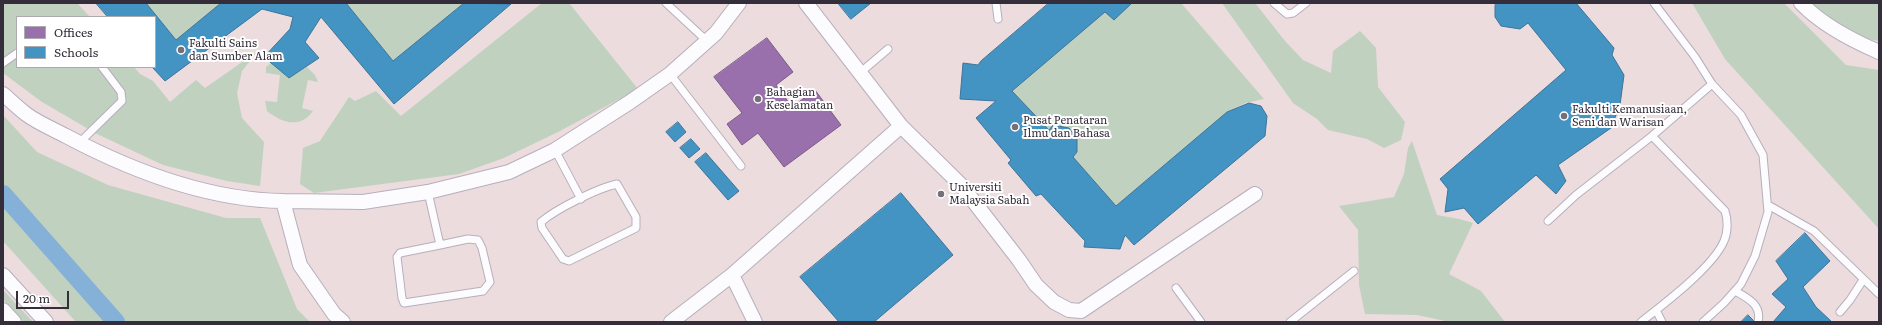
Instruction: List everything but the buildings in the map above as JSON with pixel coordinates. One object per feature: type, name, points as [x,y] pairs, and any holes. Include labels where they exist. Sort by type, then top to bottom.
[{"type":"street","points":[[3,94],[26,114],[79,143],[152,176],[210,192],[267,200],[363,202],[428,192],[499,175],[555,150],[670,74],[708,42],[739,3]]},
{"type":"street","points":[[806,3],[861,72],[901,126],[961,185],[1019,260],[1036,285],[1054,302],[1069,310],[1081,311],[1255,194]]},
{"type":"street","points":[[1801,3],[1851,40],[1879,52]]},
{"type":"street","points":[[671,322],[732,275],[901,126]]},
{"type":"street","points":[[282,201],[300,265],[334,314],[343,322]]},
{"type":"street","points":[[3,275],[46,322]]},
{"type":"street","points":[[732,275],[755,322]]},
{"type":"street","points":[[3,310],[14,322]]},
{"type":"lane","points":[[666,3],[708,42]]},
{"type":"lane","points":[[996,3],[998,19]]},
{"type":"lane","points":[[1275,3],[1287,14],[1293,13],[1306,3]]},
{"type":"lane","points":[[1654,3],[1695,56],[1712,84],[1741,115],[1763,155],[1768,212],[1755,256],[1741,284],[1724,303],[1703,322]]},
{"type":"lane","points":[[861,72],[888,49]]},
{"type":"lane","points":[[3,63],[16,54]]},
{"type":"lane","points":[[79,143],[122,101],[121,92],[103,68]]},
{"type":"lane","points":[[670,74],[741,166]]},
{"type":"lane","points":[[1548,221],[1576,195],[1652,136],[1712,84]]},
{"type":"lane","points":[[1641,322],[1710,262],[1724,241],[1727,224],[1725,211],[1652,136]]},
{"type":"lane","points":[[555,150],[581,199]]},
{"type":"lane","points":[[617,184],[636,217],[637,223],[636,228],[569,261],[563,259],[542,228],[541,222],[555,211],[581,199],[617,184]]},
{"type":"lane","points":[[428,192],[440,245]]},
{"type":"lane","points":[[1768,204],[1814,231],[1879,294]]},
{"type":"lane","points":[[468,239],[478,240],[482,248],[490,282],[488,286],[483,291],[411,303],[404,302],[402,298],[397,257],[400,253],[440,245],[468,239]]},
{"type":"lane","points":[[1290,322],[1354,271]]},
{"type":"lane","points":[[1840,312],[1863,280]]},
{"type":"lane","points":[[1176,288],[1201,322]]},
{"type":"lane","points":[[1735,291],[1749,299],[1756,306],[1760,314],[1758,322]]},
{"type":"lane","points":[[1656,310],[1662,322]]},
{"type":"shaded area","name":"Universiti Malaysia Sabah","points":[[3,3],[1879,3],[1879,322],[3,322]]},
{"type":"green space","points":[[3,3],[77,3],[89,16],[16,16],[16,68],[135,68],[140,74],[153,81],[170,102],[196,80],[205,88],[258,51],[242,71],[237,93],[242,118],[264,142],[260,186],[227,181],[163,165],[97,134],[42,102],[3,73]]},
{"type":"green space","points":[[146,3],[221,3],[176,40]]},
{"type":"green space","points":[[346,3],[464,3],[393,61]]},
{"type":"green space","points":[[542,3],[569,3],[638,89],[560,131],[504,158],[459,174],[314,193],[300,184],[303,148],[320,141],[349,97],[355,101],[376,91],[401,116]]},
{"type":"green space","points":[[1132,3],[1181,3],[1264,99],[1245,103],[1227,112],[1116,206],[1073,157],[1077,152],[1077,138],[1069,128],[1049,130],[1012,91],[1105,12],[1114,20]]},
{"type":"green space","points":[[1222,3],[1255,3],[1285,41],[1303,60],[1331,73],[1333,51],[1360,31],[1376,48],[1378,87],[1405,122],[1401,140],[1384,148],[1367,139],[1328,130],[1317,119],[1293,103]]},
{"type":"green space","points":[[1692,3],[1784,3],[1846,65],[1879,70],[1879,229],[1725,59]]},
{"type":"green space","points":[[1808,3],[1879,3],[1879,41],[1861,38]]},
{"type":"green space","points":[[273,61],[288,78],[307,67],[315,75],[318,82],[308,80],[302,108],[313,111],[308,117],[297,122],[291,122],[279,119],[267,111],[265,101],[277,102],[280,75],[266,73],[266,67]]},
{"type":"green space","points":[[3,115],[37,152],[108,185],[226,218],[260,218],[297,309],[310,322],[76,322],[3,241]]},
{"type":"green space","points":[[1412,141],[1437,215],[1473,223],[1449,274],[1481,291],[1505,322],[1450,322],[1417,315],[1365,314],[1359,285],[1358,230],[1339,206],[1394,197],[1404,174],[1408,148]]},
{"type":"green space","points":[[3,290],[33,322],[24,322],[3,299]]},
{"type":"waterway","points":[[3,194],[116,322]]},
{"type":"place","name":"Fakulti Sains dan Sumber Alam","points":[[181,50]]},
{"type":"place","name":"Bahagian Keselamatan","points":[[758,99]]},
{"type":"place","name":"Fakulti Kemanusiaan, Seni dan Warisan","points":[[1564,116]]},
{"type":"place","name":"Pusat Penataran Ilmu dan Bahasa","points":[[1015,127]]},
{"type":"place","name":"Universiti Malaysia Sabah","points":[[941,194]]}]
